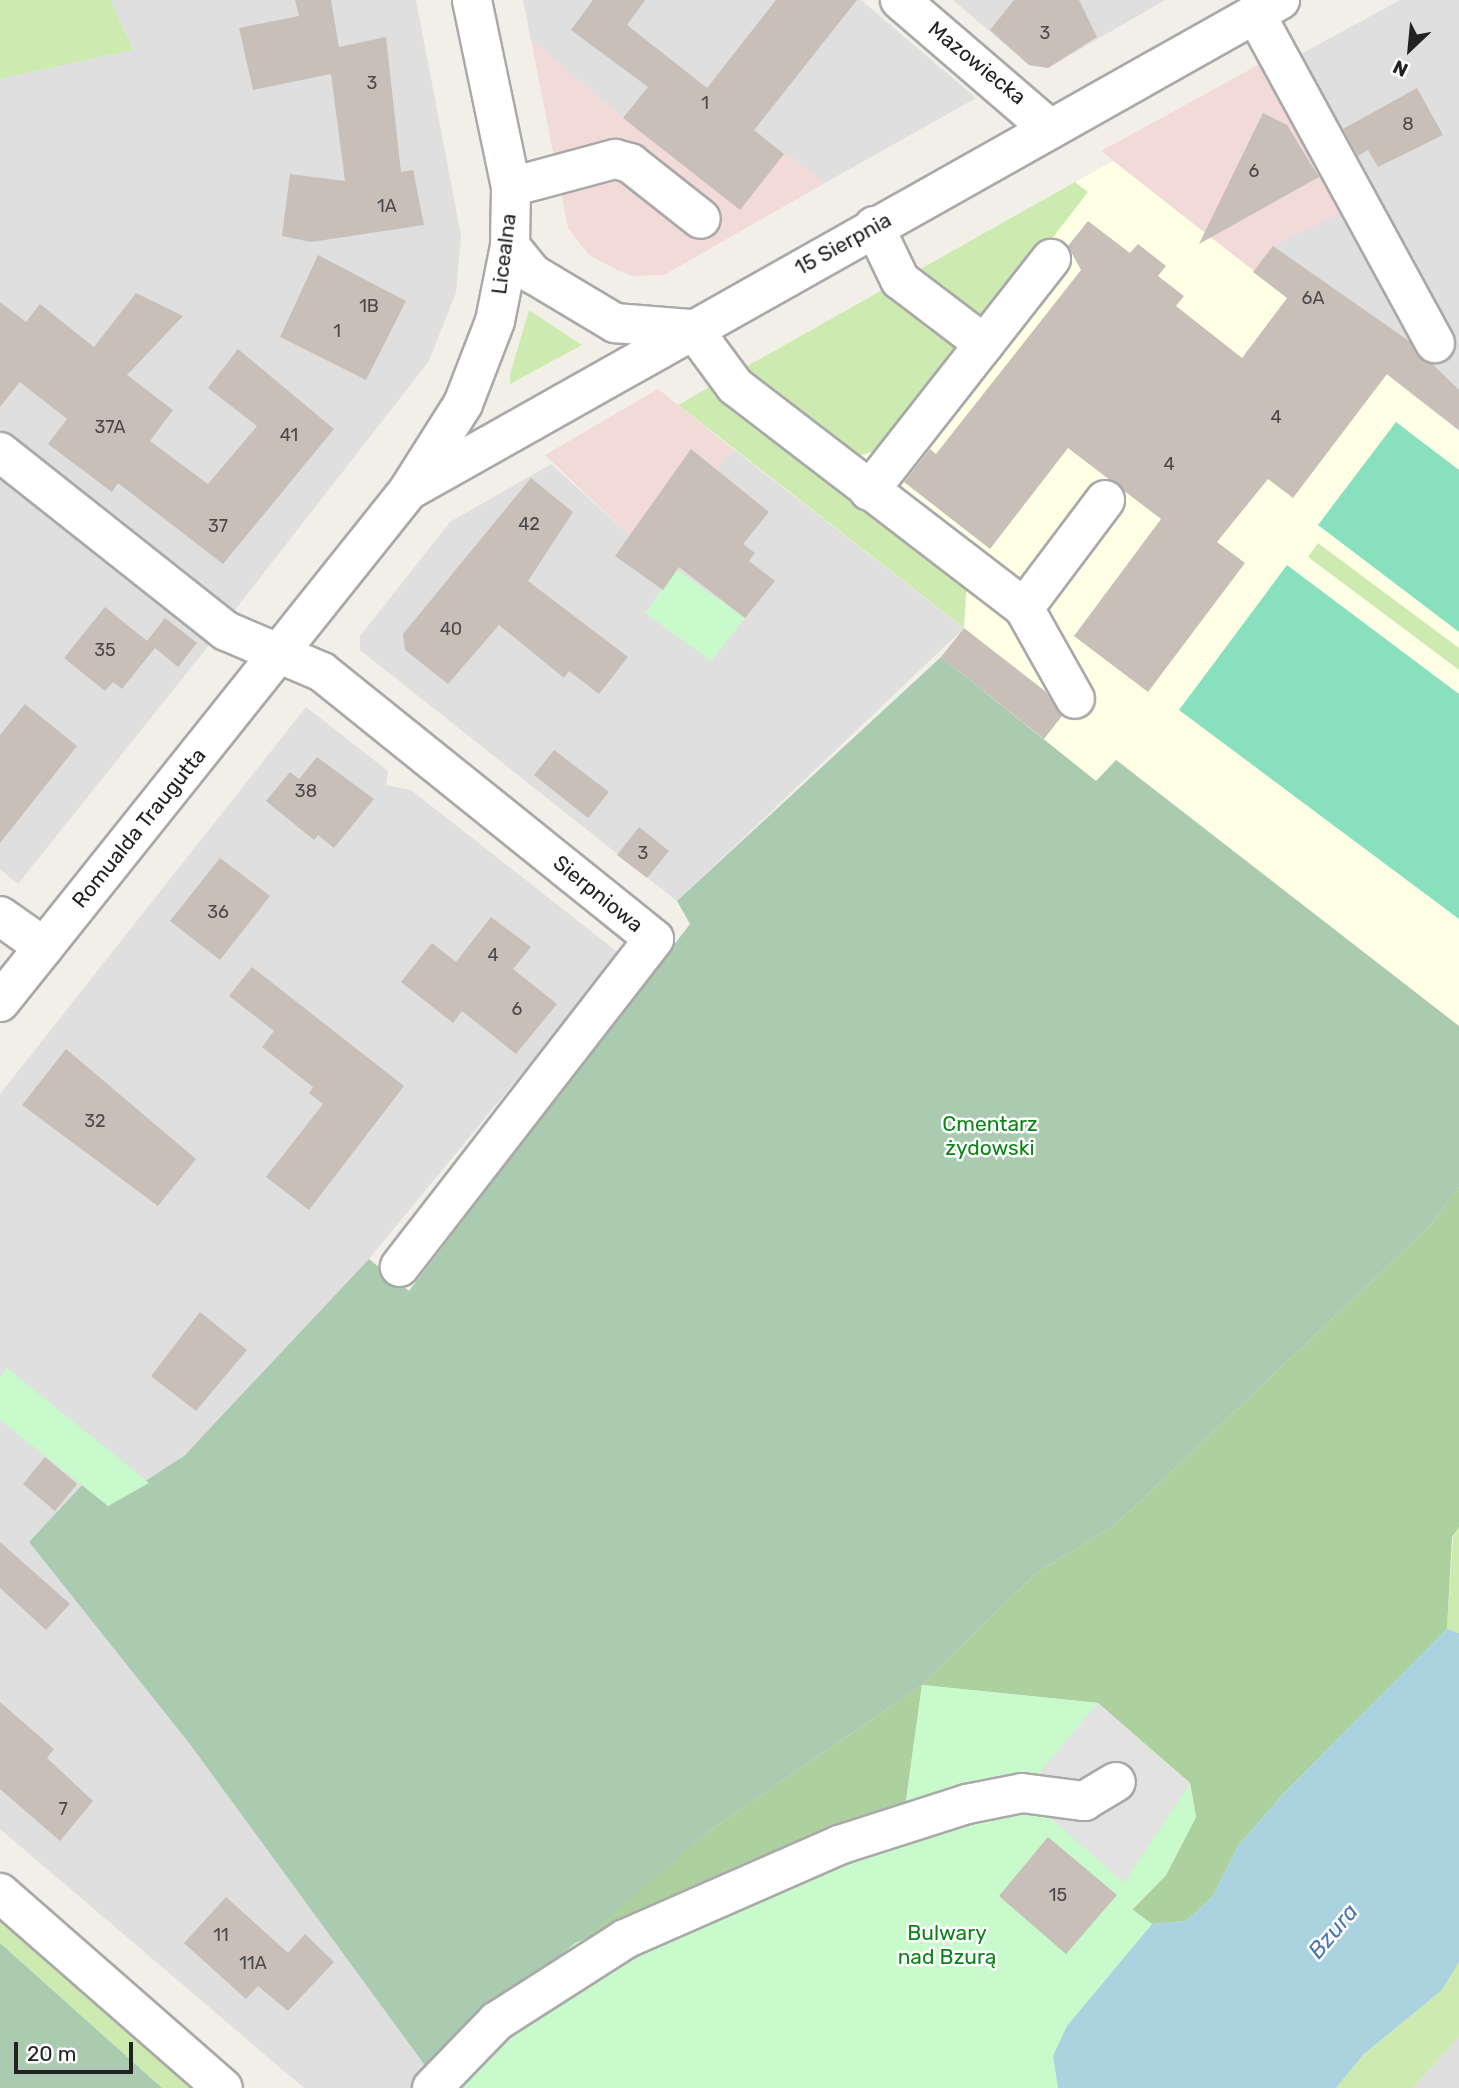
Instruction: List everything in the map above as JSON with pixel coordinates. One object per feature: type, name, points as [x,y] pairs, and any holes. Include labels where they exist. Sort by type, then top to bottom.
[{"type":"street","name":"Licealna","points":[[408,491],[463,404],[495,321],[510,246],[511,187],[472,0]]},
{"type":"street","name":"Mazowiecka","points":[[900,0],[1050,129]]},
{"type":"street","points":[[1267,7],[1435,343]]},
{"type":"street","name":"15 Sierpnia","points":[[408,491],[874,226],[1267,7]]},
{"type":"street","points":[[511,187],[615,159],[630,163],[701,219]]},
{"type":"street","points":[[874,226],[900,281],[984,344]]},
{"type":"street","points":[[510,246],[533,274],[615,323],[693,329],[735,386],[1024,608],[1075,699]]},
{"type":"street","points":[[869,491],[1051,259]]},
{"type":"street","points":[[0,452],[226,631],[277,654]]},
{"type":"street","name":"Romualda Traugutta","points":[[0,1002],[408,491]]},
{"type":"street","points":[[1024,608],[1105,500]]},
{"type":"street","name":"Sierpniowa","points":[[277,654],[322,672],[654,939],[400,1267]]},
{"type":"street","points":[[0,916],[44,947]]},
{"type":"street","points":[[432,2088],[497,2021],[625,1939],[839,1845],[967,1804],[1022,1793],[1084,1801],[1116,1782]]},
{"type":"street","points":[[0,1893],[223,2088]]},
{"type":"shaded area","points":[[111,0],[416,0],[461,235],[456,292],[429,361],[231,615],[0,429],[0,79],[133,50]]},
{"type":"shaded area","points":[[523,0],[861,0],[976,98],[825,183],[754,131],[623,118],[531,40]]},
{"type":"shaded area","points":[[953,0],[1165,0],[1048,68],[1029,65]]},
{"type":"shaded area","points":[[1400,0],[1459,0],[1459,431],[1253,272],[1273,246],[1292,59]]},
{"type":"shaded area","points":[[531,40],[623,118],[754,130],[825,183],[664,275],[632,276],[613,268],[589,255],[568,228]]},
{"type":"shaded area","points":[[1260,64],[1267,65],[1348,209],[1273,246],[1253,272],[1101,151]]},
{"type":"shaded area","points":[[1113,161],[1459,431],[1459,1026],[1117,760],[1096,782],[941,657],[964,628],[678,405]]},
{"type":"shaded area","points":[[658,389],[733,449],[667,530],[629,535],[545,455]]},
{"type":"shaded area","points":[[733,449],[964,628],[677,901],[360,650],[360,636],[450,522],[551,464],[629,535],[667,530]]},
{"type":"shaded area","points":[[0,475],[210,644],[18,884],[0,869]]},
{"type":"shaded area","points":[[306,707],[388,771],[386,785],[411,790],[620,954],[369,1259],[215,1429],[149,1483],[85,1484],[29,1542],[189,1743],[429,2071],[410,2088],[304,2088],[0,1829],[0,1094]]},
{"type":"shaded area","points":[[1098,1703],[1190,1784],[1124,1883],[1022,1793]]},
{"type":"shaded area","points":[[1459,2037],[1459,2088],[1413,2088]]},
{"type":"green space","points":[[0,0],[111,0],[133,50],[0,79]]},
{"type":"green space","points":[[1075,182],[1088,192],[986,324],[915,272]]},
{"type":"green space","points":[[886,288],[964,347],[882,449],[855,457],[740,370]]},
{"type":"green space","points":[[529,310],[582,345],[510,384],[510,374]]},
{"type":"green space","points":[[713,385],[967,583],[964,628],[678,405]]},
{"type":"green space","points":[[1396,422],[1459,470],[1459,632],[1318,525]]},
{"type":"green space","points":[[1318,543],[1459,648],[1459,670],[1308,557]]},
{"type":"green space","points":[[1287,565],[1459,694],[1459,919],[1179,710]]},
{"type":"green space","points":[[677,570],[745,618],[711,661],[645,613]]},
{"type":"green space","name":"Cmentarz żydowski","points":[[941,657],[1096,781],[1116,760],[1459,1026],[1459,1187],[1430,1226],[1115,1525],[1036,1573],[922,1685],[712,1829],[429,2071],[189,1743],[29,1542],[84,1483],[108,1506],[185,1455],[369,1259],[409,1291],[690,924],[677,901]]},
{"type":"green space","points":[[1459,1187],[1459,1527],[1452,1537],[1447,1629],[1283,1794],[1238,1846],[1213,1896],[1186,1921],[1152,1924],[1132,1910],[1166,1875],[1196,1817],[1190,1783],[1098,1703],[922,1685],[1036,1573],[1115,1525],[1430,1226]]},
{"type":"green space","points":[[7,1368],[149,1483],[108,1506],[0,1420],[0,1377]]},
{"type":"green space","points":[[1459,1527],[1459,1633],[1447,1629],[1453,1537]]},
{"type":"green space","points":[[922,1685],[905,1808],[575,1943],[712,1829]]},
{"type":"green space","name":"Bulwary nad Bzurą","points":[[922,1685],[1098,1703],[1190,1784],[1196,1817],[1166,1875],[1132,1909],[1152,1924],[1067,2026],[1053,2056],[1058,2088],[410,2088],[575,1943],[905,1808]]},
{"type":"green space","points":[[0,1914],[198,2088],[162,2088],[0,1943]]},
{"type":"green space","points":[[0,1943],[162,2088],[0,2088]]},
{"type":"green space","points":[[1459,1962],[1459,2037],[1413,2088],[1336,2088],[1364,2054],[1442,1990]]},
{"type":"water","name":"Bzura","points":[[1447,1629],[1459,1633],[1459,1962],[1442,1990],[1364,2054],[1336,2088],[1058,2088],[1053,2056],[1067,2026],[1152,1924],[1186,1921],[1213,1896],[1238,1846],[1283,1794]]},
{"type":"building","points":[[295,0],[331,0],[339,47],[386,37],[401,172],[413,170],[424,225],[311,242],[282,236],[290,174],[345,181],[331,74],[253,90],[239,28],[299,16]]},
{"type":"building","points":[[593,0],[645,0],[627,25],[707,88],[776,0],[857,0],[754,130],[784,154],[740,210],[623,118],[648,87],[571,30]]},
{"type":"building","points":[[1014,0],[1079,0],[1097,37],[1048,68],[1029,65],[990,30]]},
{"type":"building","points":[[1417,88],[1443,135],[1378,167],[1368,150],[1358,156],[1343,129]]},
{"type":"building","points":[[1263,113],[1287,125],[1319,177],[1199,244]]},
{"type":"building","points":[[1088,221],[1130,253],[1138,244],[1166,266],[1158,276],[1184,296],[1176,306],[1242,358],[1287,298],[1253,272],[1273,246],[1409,341],[1459,390],[1459,430],[1387,374],[1293,498],[1268,479],[1217,542],[1245,563],[1148,692],[1074,636],[1161,519],[1068,448],[990,549],[904,482],[930,449],[936,454],[1081,270],[1068,246]]},
{"type":"building","points":[[318,255],[406,301],[366,380],[280,337]]},
{"type":"building","points":[[136,293],[183,316],[127,375],[173,410],[150,441],[208,484],[257,426],[208,388],[238,349],[334,429],[223,564],[118,483],[112,492],[48,444],[67,419],[20,382],[0,407],[0,302],[26,322],[40,304],[94,347]]},
{"type":"building","points":[[691,449],[769,512],[743,544],[755,553],[749,561],[775,581],[745,618],[679,567],[663,590],[615,556]]},
{"type":"building","points":[[531,478],[573,512],[528,581],[628,657],[599,694],[569,671],[564,678],[499,625],[448,684],[405,650],[403,634]]},
{"type":"building","points":[[105,607],[147,641],[165,618],[197,643],[178,667],[155,648],[122,689],[113,682],[105,691],[64,658]]},
{"type":"building","points":[[964,628],[1045,691],[1062,716],[1044,739],[941,657]]},
{"type":"building","points":[[25,704],[77,746],[0,843],[0,735]]},
{"type":"building","points":[[554,750],[609,792],[588,818],[534,775]]},
{"type":"building","points":[[317,757],[374,799],[334,848],[318,835],[314,840],[266,801],[290,772],[299,779]]},
{"type":"building","points":[[639,827],[669,851],[647,878],[617,855]]},
{"type":"building","points":[[220,858],[270,896],[220,960],[170,921]]},
{"type":"building","points":[[491,917],[531,947],[513,969],[557,1004],[516,1054],[462,1011],[453,1023],[401,982],[432,943],[456,962]]},
{"type":"building","points":[[252,967],[404,1086],[309,1210],[266,1177],[323,1104],[309,1093],[313,1087],[262,1047],[274,1031],[229,996]]},
{"type":"building","points":[[66,1049],[196,1159],[158,1206],[22,1105]]},
{"type":"building","points":[[200,1312],[247,1350],[196,1411],[151,1376]]},
{"type":"building","points":[[45,1457],[77,1484],[55,1511],[23,1484]]},
{"type":"building","points":[[0,1542],[70,1604],[46,1630],[0,1588]]},
{"type":"building","points":[[0,1702],[54,1749],[47,1758],[93,1801],[60,1841],[0,1789]]},
{"type":"building","points":[[1048,1837],[1117,1895],[1066,1954],[999,1896]]},
{"type":"building","points":[[226,1897],[288,1953],[305,1934],[334,1962],[288,2011],[258,1986],[246,1999],[184,1943]]}]
